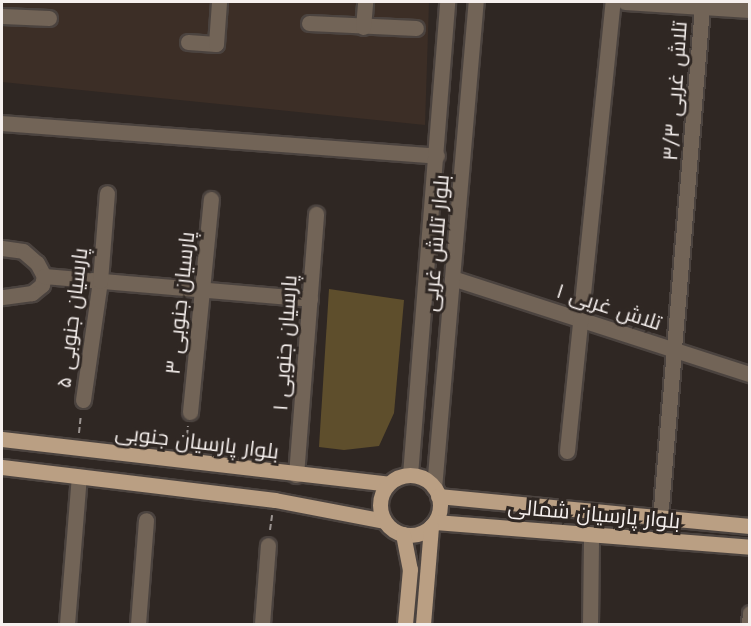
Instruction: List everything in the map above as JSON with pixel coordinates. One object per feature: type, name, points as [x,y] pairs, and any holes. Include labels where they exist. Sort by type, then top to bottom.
[{"type":"main road","name":"بلوار پارسیان جنوبی","points":[[2,439],[388,484]]},
{"type":"main road","points":[[2,467],[274,500],[384,521],[403,534],[415,535],[433,524]]},
{"type":"main road","points":[[384,521],[380,501],[388,484],[410,475],[426,480],[436,492],[423,624]]},
{"type":"main road","name":"بلوار پارسیان شمالی","points":[[436,492],[660,520],[750,526]]},
{"type":"main road","name":"بلوار پارسیان شمالی","points":[[433,524],[750,547]]},
{"type":"main road","points":[[403,534],[410,569],[405,624]]},
{"type":"main road","points":[[410,569],[417,565],[428,568]]},
{"type":"street","points":[[188,42],[216,45],[219,2]]},
{"type":"street","points":[[363,27],[365,2]]},
{"type":"street","name":"بلوار تلاش غربی","points":[[410,475],[437,156],[447,2]]},
{"type":"street","name":"بلوار تلاش غربی","points":[[436,492],[476,2]]},
{"type":"street","points":[[567,451],[613,2]]},
{"type":"street","points":[[625,2],[750,10]]},
{"type":"street","name":"۳/۳ تلاش غربی","points":[[660,520],[677,351],[702,7]]},
{"type":"street","points":[[2,16],[49,18]]},
{"type":"street","points":[[309,23],[363,27],[416,27]]},
{"type":"street","points":[[2,123],[437,156]]},
{"type":"street","name":"۵ پارسیان جنوبی","points":[[83,400],[100,281],[107,193]]},
{"type":"street","name":"۳ پارسیان جنوبی","points":[[190,412],[204,290],[211,199]]},
{"type":"street","name":"۱ پارسیان جنوبی","points":[[296,475],[316,214]]},
{"type":"street","points":[[2,248],[23,251],[37,263],[44,276],[42,285],[32,293],[2,297]]},
{"type":"street","points":[[44,276],[310,299]]},
{"type":"street","name":"۱ تلاش غربی","points":[[455,279],[750,374]]},
{"type":"street","points":[[67,624],[79,476]]},
{"type":"street","points":[[138,624],[146,520]]},
{"type":"street","points":[[590,624],[591,536]]},
{"type":"street","points":[[262,617],[268,545]]},
{"type":"street","points":[[749,624],[750,613]]},
{"type":"path","name":"۵ پارسیان جنوبی","points":[[76,448],[83,400]]},
{"type":"path","points":[[184,461],[190,412]]},
{"type":"path","points":[[268,545],[274,500]]},
{"type":"shaded area","points":[[2,2],[429,2],[425,125],[2,82]]},
{"type":"shaded area","points":[[329,289],[404,300],[394,413],[379,446],[344,450],[319,447]]}]
